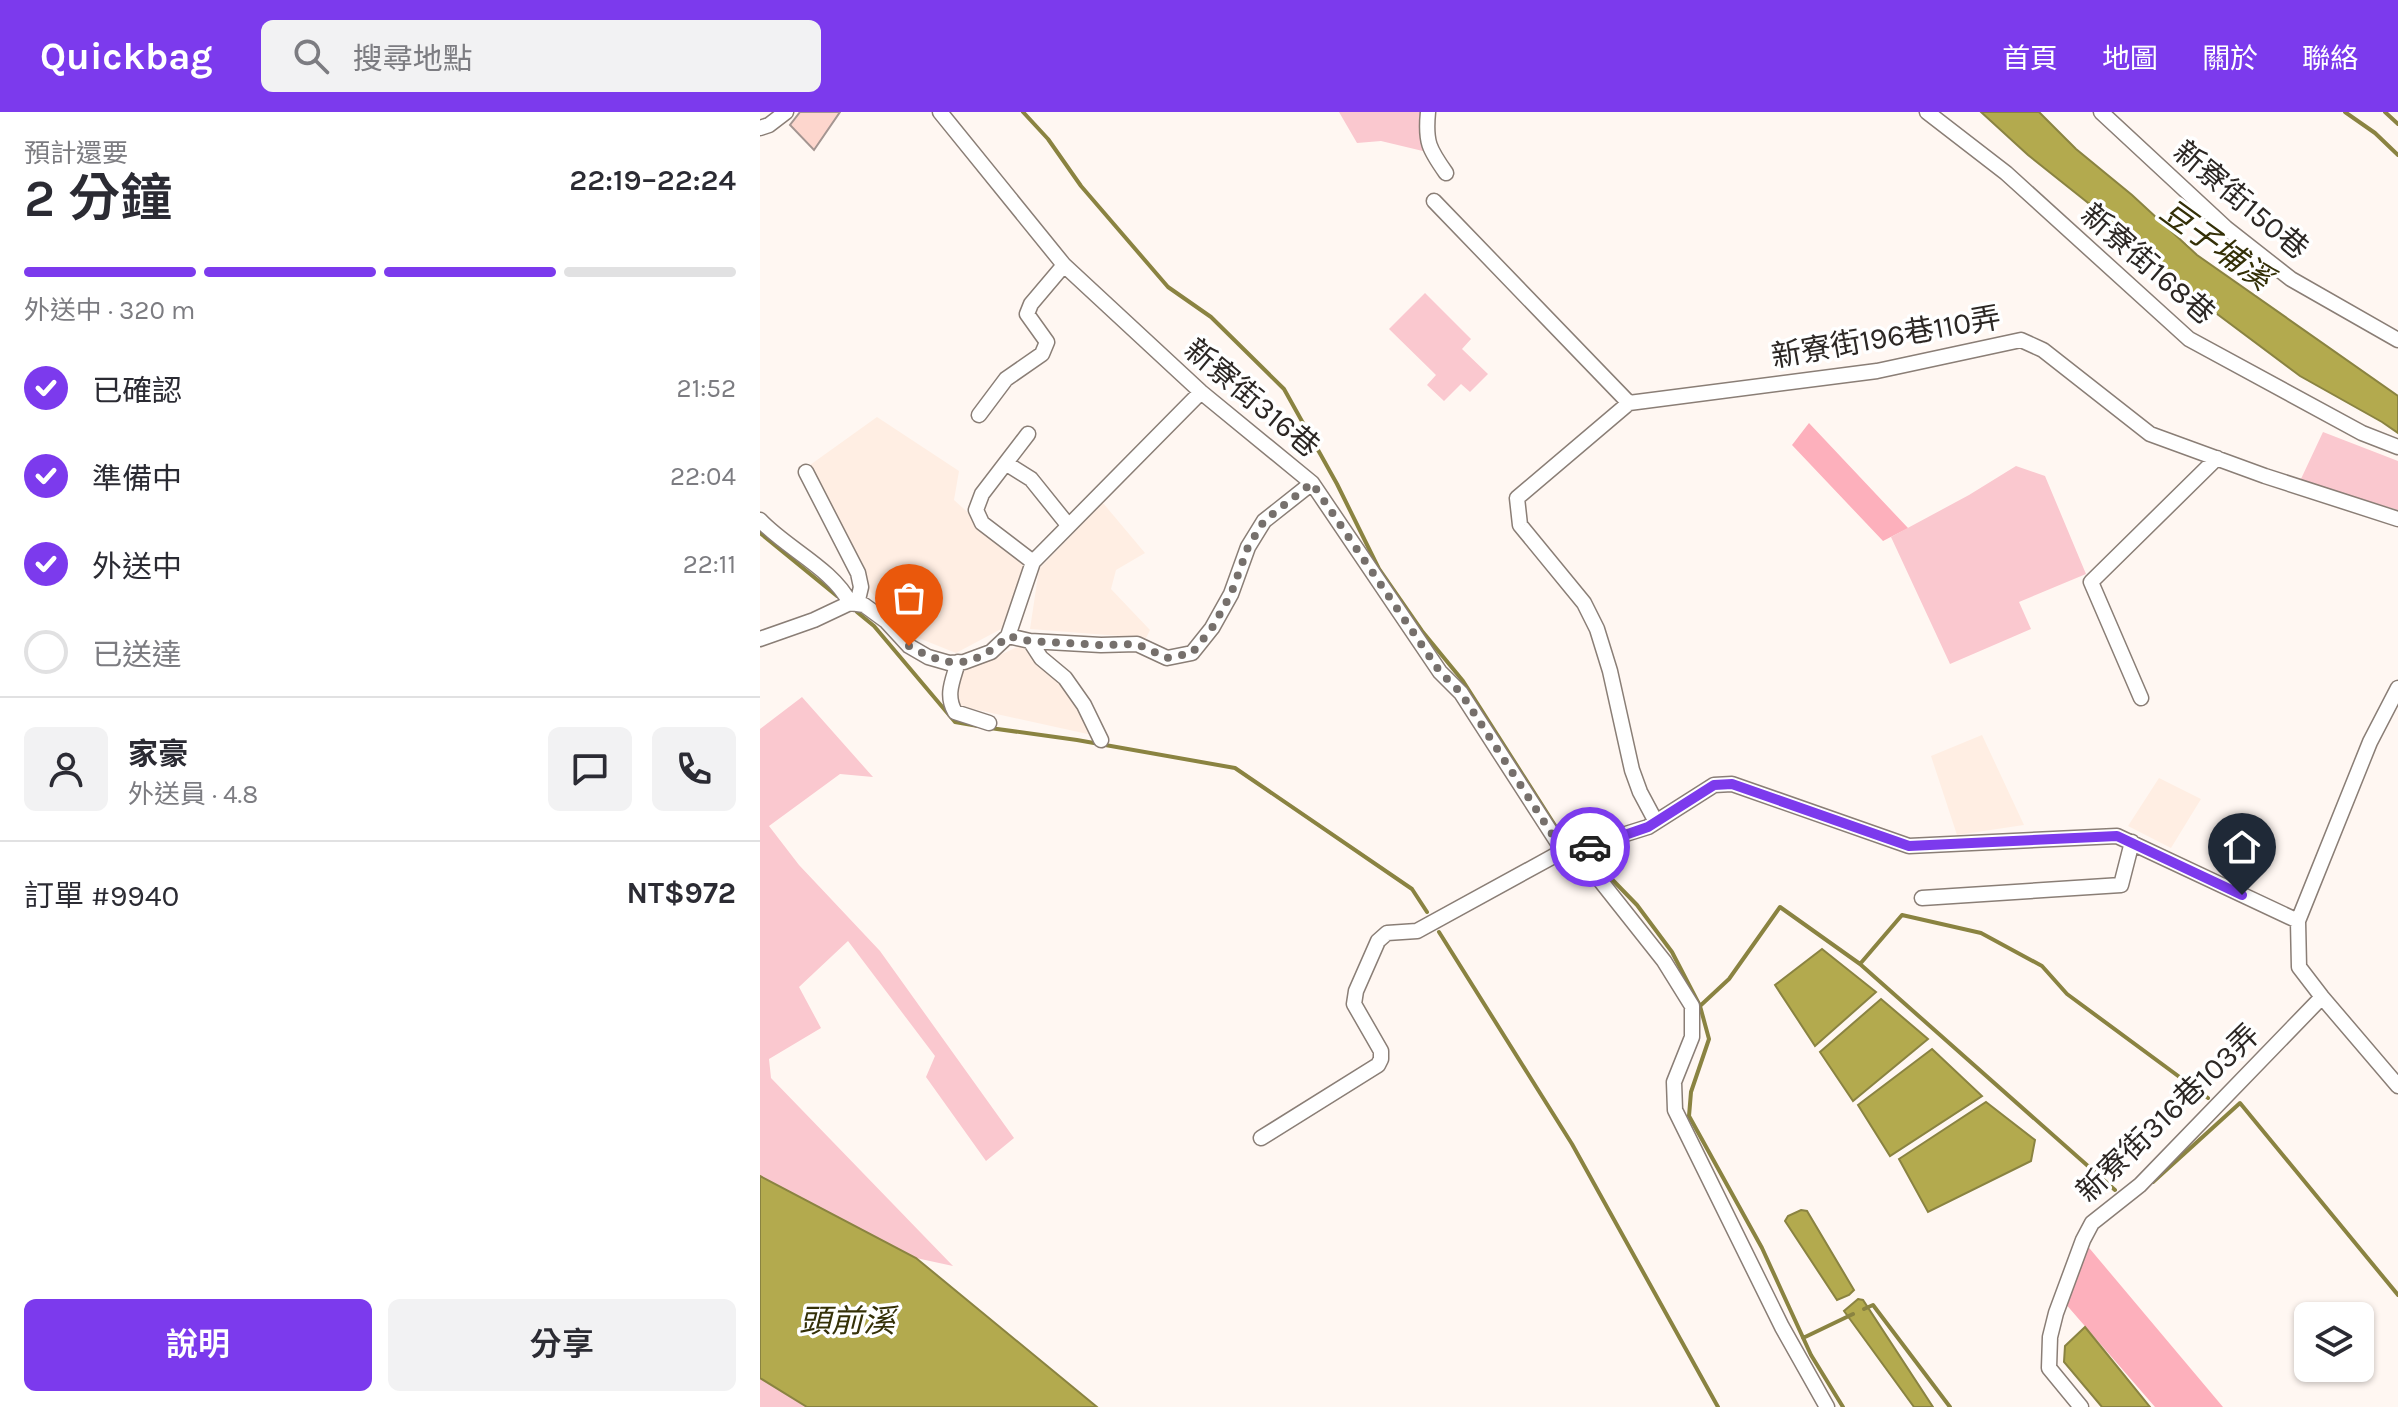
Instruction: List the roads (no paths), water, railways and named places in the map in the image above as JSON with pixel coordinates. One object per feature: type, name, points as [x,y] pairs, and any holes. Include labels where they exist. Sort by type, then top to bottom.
[{"type":"street","points":[[760,112],[765,127],[786,112]]},
{"type":"street","name":"新寮街316巷","points":[[940,112],[1064,265],[1201,392],[1312,483],[1440,672],[1461,693],[1563,851]]},
{"type":"street","points":[[1428,112],[1426,127],[1429,149],[1446,173]]},
{"type":"street","name":"新寮街168巷","points":[[1927,112],[2006,173],[2189,339],[2362,433],[2398,447]]},
{"type":"street","name":"新寮街150巷","points":[[2101,112],[2226,228],[2291,279],[2398,340]]},
{"type":"street","points":[[1434,201],[1629,403],[1517,498],[1520,525],[1584,603],[1597,629],[1610,671],[1632,770],[1656,822]]},
{"type":"street","points":[[979,415],[1006,379],[1042,354],[1047,342],[1027,314],[1031,304],[1064,265]]},
{"type":"street","name":"新寮街196巷110弄","points":[[1629,403],[1877,371],[2021,340],[2043,350],[2150,434],[2398,519]]},
{"type":"street","points":[[760,639],[853,603],[864,605],[886,621],[909,646],[928,657],[949,663],[991,652],[1008,636],[1033,562],[1201,392]]},
{"type":"street","points":[[1028,434],[982,494],[976,510],[982,523],[1033,562]]},
{"type":"street","points":[[2141,698],[2091,582],[2217,458]]},
{"type":"street","points":[[1007,464],[1031,479],[1068,525]]},
{"type":"street","points":[[806,472],[858,573],[861,587],[853,603]]},
{"type":"street","points":[[1008,636],[1030,641],[1137,644],[1167,658],[1192,653],[1212,628],[1231,594],[1248,547],[1264,521],[1312,483]]},
{"type":"street","points":[[760,520],[834,581],[853,603]]},
{"type":"street","points":[[1030,641],[1041,658],[1065,678],[1084,705],[1101,740]]},
{"type":"street","points":[[958,662],[949,693],[950,703],[955,712],[989,723]]},
{"type":"street","points":[[2398,688],[2370,742],[2298,921],[2299,967],[2398,1086]]},
{"type":"street","points":[[1580,855],[1594,844],[1648,827],[1714,785],[1732,784],[1909,846],[2117,836],[2298,921]]},
{"type":"street","points":[[1922,898],[2121,885],[2132,842]]},
{"type":"street","points":[[1261,1138],[1378,1065],[1381,1051],[1354,1004],[1356,991],[1378,941],[1387,933],[1417,931],[1563,851],[1580,855],[1664,961],[1692,1006],[1692,1037],[1674,1082],[1675,1110],[1782,1327],[1827,1407]]},
{"type":"street","name":"新寮街316巷103弄","points":[[2081,1407],[2049,1368],[2050,1337],[2056,1313],[2092,1223],[2140,1185],[2322,997]]},
{"type":"water","name":"豆子埔溪","points":[[1981,112],[2039,112],[2076,149],[2197,255],[2398,396],[2398,433],[2300,376],[2177,284],[2102,214],[2028,155]]},
{"type":"water","points":[[1822,949],[1876,992],[1815,1046],[1775,985]]},
{"type":"water","points":[[1881,999],[1928,1039],[1853,1101],[1820,1052]]},
{"type":"water","points":[[1932,1049],[1982,1096],[1890,1156],[1858,1105]]},
{"type":"water","points":[[1986,1102],[2035,1140],[2031,1161],[1928,1212],[1899,1159]]},
{"type":"water","name":"頭前溪","points":[[760,1176],[916,1258],[1097,1407],[807,1407],[760,1378]]},
{"type":"water","points":[[1801,1210],[1807,1211],[1854,1290],[1849,1295],[1837,1300],[1785,1221],[1788,1216]]},
{"type":"water","points":[[1858,1299],[1863,1300],[1933,1407],[1914,1407],[1844,1311]]},
{"type":"water","points":[[2085,1327],[2150,1407],[2102,1407],[2064,1362],[2065,1346]]},
{"type":"waterway","points":[[1023,112],[1048,139],[1081,186],[1168,287],[1211,317],[1284,389],[1337,484],[1379,569],[1422,631],[1463,681],[1563,838]]},
{"type":"waterway","points":[[2345,112],[2375,133],[2398,155]]},
{"type":"waterway","points":[[2385,112],[2398,124]]},
{"type":"waterway","points":[[760,533],[837,596]]},
{"type":"waterway","points":[[857,612],[874,626],[955,722],[978,726]]},
{"type":"waterway","points":[[990,728],[1235,768],[1412,889],[1427,912]]},
{"type":"waterway","points":[[1600,867],[1637,905],[1672,952],[1700,1006],[1709,1039],[1691,1092],[1689,1116],[1762,1248],[1811,1355],[1843,1407]]},
{"type":"waterway","points":[[1700,1006],[1729,979],[1780,907],[1860,964],[1902,915],[1981,933],[2042,966],[2067,994],[2208,1098]]},
{"type":"waterway","points":[[1439,932],[1572,1144],[1718,1407]]},
{"type":"waterway","points":[[1860,964],[2115,1190]]},
{"type":"waterway","points":[[2153,1182],[2240,1103],[2398,1295]]},
{"type":"waterway","points":[[1864,1309],[1873,1305],[1950,1407]]},
{"type":"waterway","points":[[1803,1338],[1853,1314]]}]
